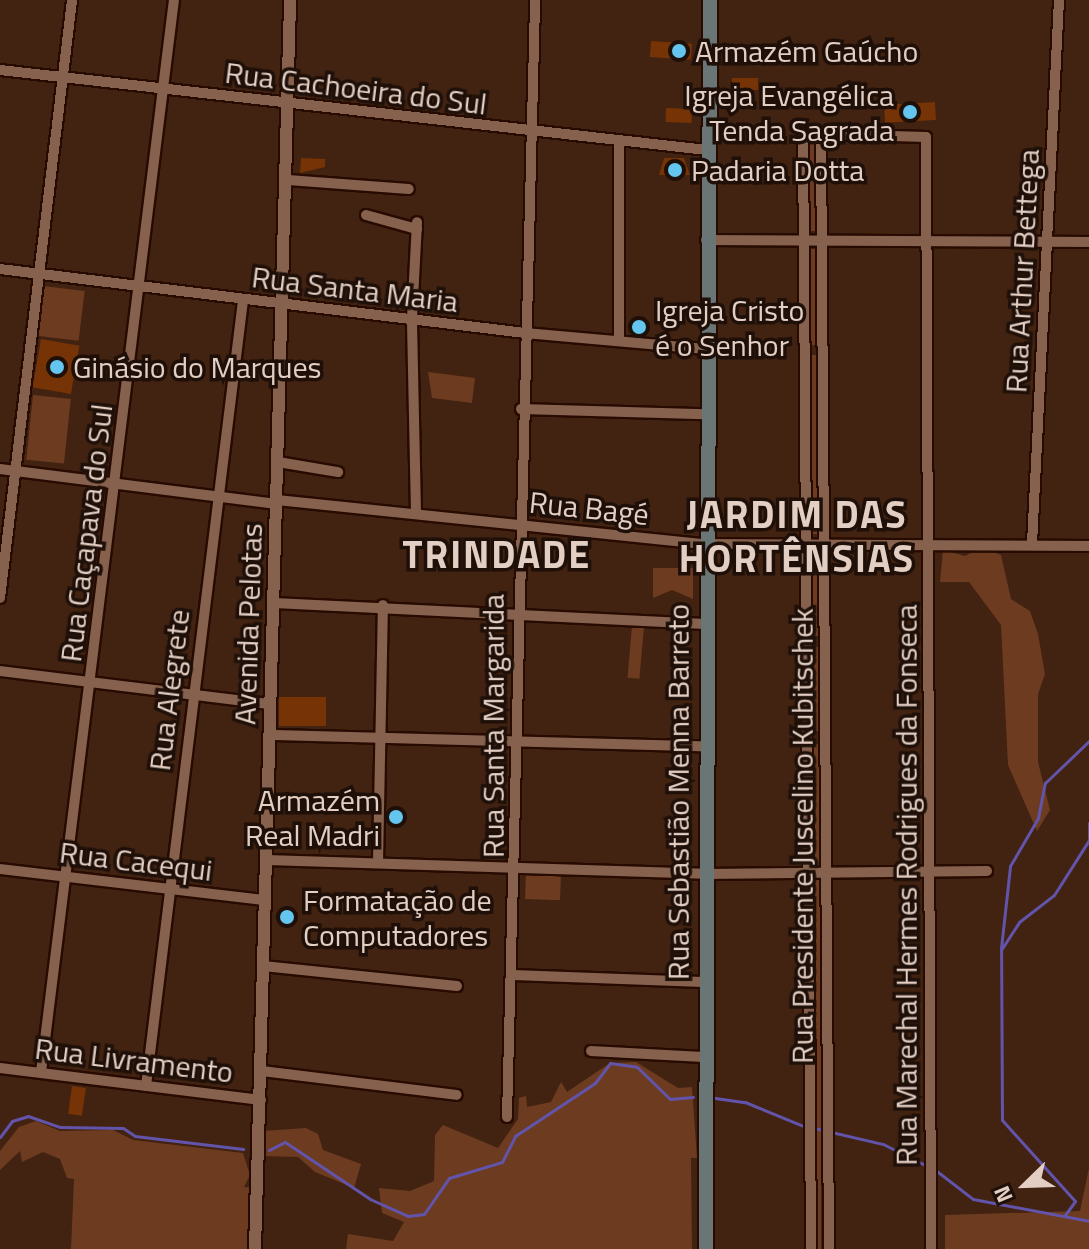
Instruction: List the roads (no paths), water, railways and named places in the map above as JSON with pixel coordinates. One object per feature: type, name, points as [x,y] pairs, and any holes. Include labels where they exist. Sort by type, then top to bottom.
[{"type":"main road","name":"Rua Sebastião Menna Barreto","points":[[706,1249],[703,1057],[704,544],[710,0]]},
{"type":"street","points":[[0,598],[72,0]]},
{"type":"street","name":"Rua Caçapava do Sul","points":[[41,1072],[93,681],[114,483],[174,0]]},
{"type":"street","name":"Avenida Pelotas","points":[[255,1249],[288,180],[290,0]]},
{"type":"street","name":"Rua Santa Margarida","points":[[507,1117],[516,865],[518,524],[535,0]]},
{"type":"street","name":"Rua Arthur Bettega","points":[[1032,544],[1059,0]]},
{"type":"street","name":"Rua Cachoeira do Sul","points":[[0,70],[706,150]]},
{"type":"street","name":"Rua Presidente Juscelino Kubitschek","points":[[811,1249],[803,134],[821,134],[829,1249]]},
{"type":"street","name":"Rua Marechal Hermes Rodrigues da Fonseca","points":[[821,134],[926,137],[931,1249]]},
{"type":"street","points":[[619,142],[619,341]]},
{"type":"street","points":[[288,180],[409,189]]},
{"type":"street","points":[[366,215],[417,226],[412,318],[416,513]]},
{"type":"street","points":[[706,240],[1089,242]]},
{"type":"street","name":"Rua Santa Maria","points":[[0,269],[525,333],[705,349]]},
{"type":"street","name":"Rua Alegrete","points":[[146,1086],[191,694],[243,300]]},
{"type":"street","points":[[805,350],[823,349]]},
{"type":"street","points":[[521,409],[705,414]]},
{"type":"street","points":[[278,462],[338,472]]},
{"type":"street","name":"Rua Bagé","points":[[0,469],[218,497],[416,513],[704,544],[929,541],[1089,546]]},
{"type":"street","points":[[274,603],[383,605],[705,624]]},
{"type":"street","points":[[378,862],[383,605]]},
{"type":"street","points":[[806,642],[826,642]]},
{"type":"street","points":[[0,671],[270,704]]},
{"type":"street","points":[[270,735],[517,738],[704,746]]},
{"type":"street","points":[[807,737],[826,737]]},
{"type":"street","points":[[267,860],[516,865],[704,874],[987,871]]},
{"type":"street","name":"Rua Cacequi","points":[[0,869],[265,900]]},
{"type":"street","points":[[263,966],[457,986]]},
{"type":"street","points":[[513,975],[703,982]]},
{"type":"street","points":[[591,1051],[703,1057]]},
{"type":"street","name":"Rua Livramento","points":[[0,1068],[261,1100]]},
{"type":"street","points":[[262,1071],[457,1095]]},
{"type":"waterway","points":[[1001,948],[1010,866],[1038,818],[1045,783],[1089,741]]},
{"type":"waterway","points":[[1089,823],[1089,838]]},
{"type":"waterway","points":[[1065,1215],[1075,1201],[1002,1120],[1001,950],[1019,922],[1054,895],[1089,840]]},
{"type":"waterway","points":[[269,1150],[285,1142],[370,1199],[408,1216],[424,1214],[449,1178],[502,1162],[515,1136],[595,1083],[610,1063],[637,1067],[670,1099],[693,1097]]},
{"type":"waterway","points":[[715,1098],[745,1102],[806,1127]]},
{"type":"waterway","points":[[0,1137],[12,1121],[28,1116],[60,1127],[123,1128],[135,1136],[243,1149]]},
{"type":"waterway","points":[[814,1128],[883,1144],[927,1166]]},
{"type":"waterway","points":[[934,1169],[973,1199],[1089,1221]]},
{"type":"place","name":"Armazém Gaúcho","points":[[679,51]]},
{"type":"place","name":"Igreja Evangélica Tenda Sagrada","points":[[910,112]]},
{"type":"place","name":"Padaria Dotta","points":[[675,170]]},
{"type":"place","name":"Igreja Cristo é o Senhor","points":[[639,327]]},
{"type":"place","name":"Ginásio do Marques","points":[[57,367]]},
{"type":"place","name":"Armazém Real Madri","points":[[396,817]]},
{"type":"place","name":"Formatação de Computadores","points":[[287,917]]},
{"type":"district","name":"JARDIM DAS HORTÊNSIAS","points":[[797,537]]},
{"type":"district","name":"TRINDADE","points":[[497,555]]}]
